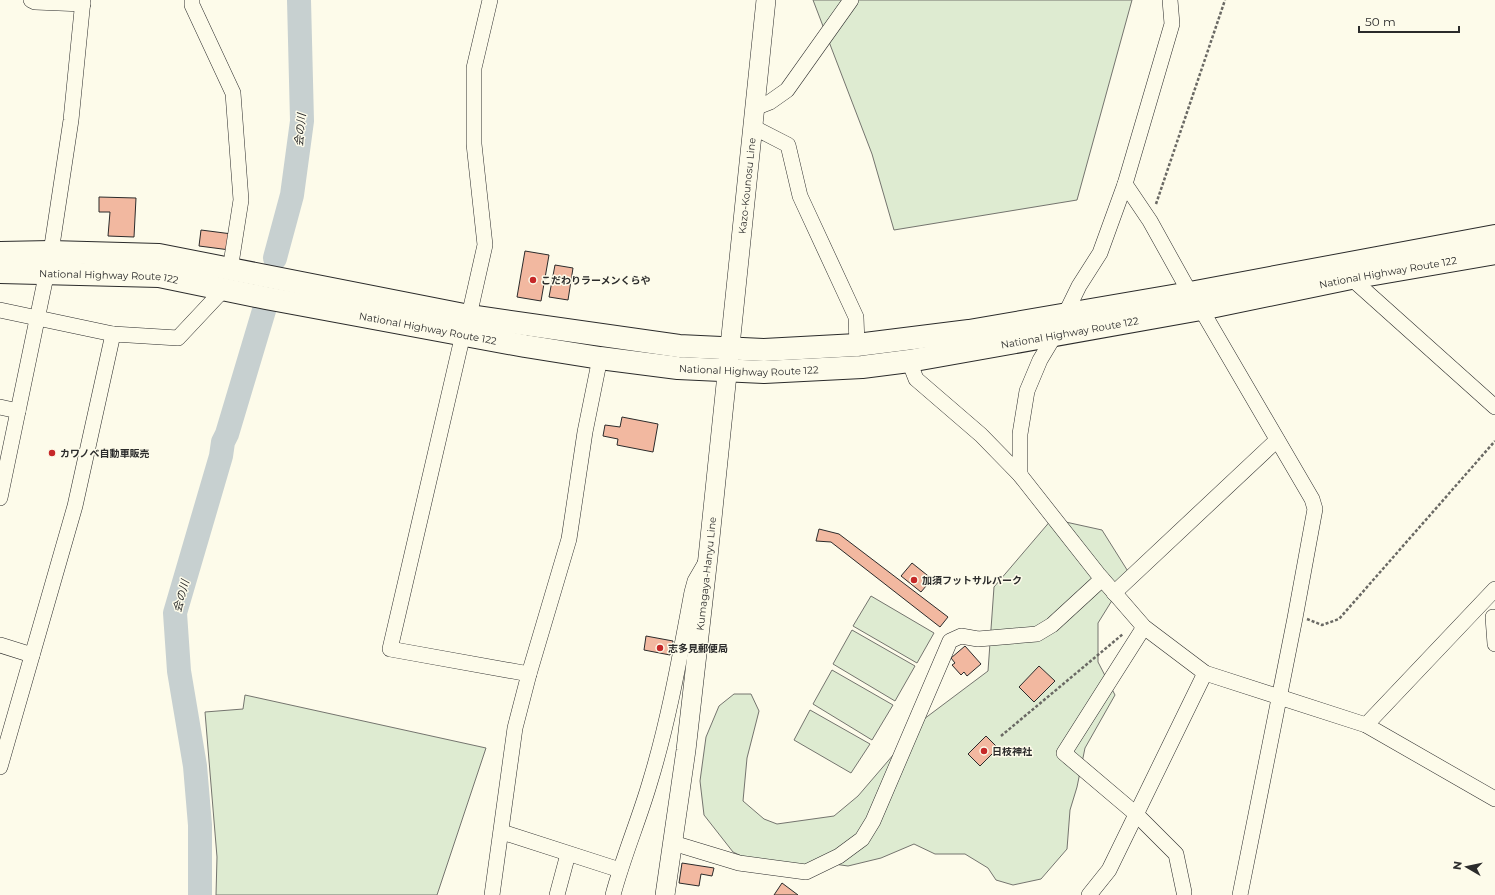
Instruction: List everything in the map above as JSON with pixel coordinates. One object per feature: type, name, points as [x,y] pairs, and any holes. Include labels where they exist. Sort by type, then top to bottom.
[{"type":"highway","name":"National Highway Route 122","points":[[0,253],[48,262],[159,276],[227,280],[466,325],[600,358],[727,372],[810,370],[909,361],[1059,326],[1195,301],[1495,236]]},
{"type":"highway","name":"National Highway Route 122","points":[[1195,301],[1351,278],[1495,253]]},
{"type":"highway","name":"National Highway Route 122","points":[[0,272],[48,262]]},
{"type":"highway","name":"National Highway Route 122","points":[[466,325],[605,337],[679,346],[764,350],[857,345],[1059,326]]},
{"type":"main road","name":"Kazo-Kounosu Line","points":[[727,372],[766,0]]},
{"type":"main road","name":"Kumagaya-Hanyu Line","points":[[665,895],[686,750],[727,372]]},
{"type":"street","points":[[0,498],[48,262],[71,120],[83,2],[36,2],[31,0]]},
{"type":"street","points":[[0,310],[113,334],[178,338],[227,280],[241,200],[234,93],[192,6],[192,0]]},
{"type":"street","points":[[490,0],[474,68],[474,144],[485,245],[390,648],[529,674]]},
{"type":"street","points":[[755,108],[770,102],[787,90],[851,0]]},
{"type":"street","points":[[1020,476],[1020,434],[1026,391],[1040,360],[1079,286],[1100,253],[1125,184],[1172,24],[1170,0]]},
{"type":"street","points":[[753,127],[788,145],[800,196],[856,317],[857,345]]},
{"type":"street","points":[[1125,184],[1150,221],[1195,301],[1312,499],[1315,509],[1296,615],[1278,697],[1240,895]]},
{"type":"street","points":[[1351,278],[1495,407]]},
{"type":"street","points":[[0,766],[75,506],[113,334]]},
{"type":"street","points":[[492,895],[502,832],[515,728],[529,674],[569,539],[585,432],[600,358]]},
{"type":"street","points":[[909,361],[916,379],[981,435],[1020,476],[1102,579],[1141,624],[1205,673],[1366,725],[1495,799]]},
{"type":"street","points":[[0,407],[18,411]]},
{"type":"street","points":[[1114,593],[1277,440]]},
{"type":"street","points":[[613,895],[650,783],[670,712],[695,581],[708,558]]},
{"type":"street","points":[[673,843],[739,862],[806,872],[839,856],[862,839],[873,821],[950,641],[961,636],[978,639],[1037,634],[1052,625],[1102,579]]},
{"type":"street","points":[[1366,725],[1495,589]]},
{"type":"street","points":[[1493,617],[1495,644]]},
{"type":"street","points":[[1141,624],[1064,753],[1136,814],[1176,854],[1184,892]]},
{"type":"street","points":[[0,645],[32,655]]},
{"type":"street","points":[[1090,895],[1109,870],[1205,673]]},
{"type":"street","points":[[502,832],[620,870]]},
{"type":"street","points":[[557,895],[568,854]]},
{"type":"path","points":[[1150,221],[1225,0]]},
{"type":"path","points":[[1296,615],[1322,625],[1338,619],[1495,441]]},
{"type":"path","points":[[1000,736],[1141,624]]},
{"type":"green space","points":[[813,0],[1132,0],[1077,200],[894,230],[872,154]]},
{"type":"green space","points":[[1052,519],[1102,530],[1129,573],[1098,623],[1098,662],[1115,695],[1085,748],[1077,787],[1070,810],[1067,849],[1041,879],[1013,885],[996,880],[988,868],[965,854],[935,854],[914,844],[881,858],[848,866],[820,862],[796,871],[760,865],[733,852],[704,815],[700,781],[706,737],[719,706],[734,694],[751,694],[759,711],[747,758],[743,801],[764,819],[777,824],[834,816],[858,796],[924,719],[988,671],[994,587]]},
{"type":"green space","points":[[871,596],[934,633],[917,663],[853,626]]},
{"type":"green space","points":[[852,630],[915,666],[895,701],[833,664]]},
{"type":"green space","points":[[832,670],[893,705],[872,740],[813,704]]},
{"type":"green space","points":[[245,695],[486,748],[437,895],[216,895],[217,857],[205,712],[243,709]]},
{"type":"green space","points":[[810,710],[870,744],[851,773],[794,740]]},
{"type":"building","points":[[99,197],[136,198],[134,237],[108,236],[110,212],[99,212]]},
{"type":"building","points":[[201,230],[232,234],[230,250],[199,246]]},
{"type":"building","points":[[525,251],[549,255],[541,301],[517,297]]},
{"type":"building","points":[[555,265],[573,268],[568,300],[549,297]]},
{"type":"building","points":[[622,417],[658,424],[653,452],[617,445],[618,439],[603,436],[605,425],[620,427]]},
{"type":"building","points":[[819,529],[839,534],[948,617],[940,627],[831,542],[816,541]]},
{"type":"building","points":[[912,563],[932,579],[921,592],[901,576]]},
{"type":"building","points":[[646,636],[673,641],[670,655],[644,650]]},
{"type":"building","points":[[965,646],[981,664],[967,676],[964,672],[961,675],[952,665],[955,663],[951,658]]},
{"type":"building","points":[[1039,666],[1055,681],[1034,702],[1019,687]]},
{"type":"building","points":[[986,736],[998,748],[980,766],[968,754]]},
{"type":"building","points":[[682,863],[714,868],[712,876],[701,874],[699,886],[679,883]]},
{"type":"building","points":[[782,883],[798,895],[774,895]]},
{"type":"waterway","name":"会の川","points":[[275,258],[292,195],[302,121],[299,0]]},
{"type":"waterway","name":"会の川","points":[[200,895],[200,825],[195,766],[179,671],[175,613],[221,456],[223,442],[227,434],[265,307]]},
{"type":"place","name":"こだわりラーメンくらや","points":[[533,280]]},
{"type":"place","name":"カワノベ自動車販売","points":[[52,453]]},
{"type":"place","name":"加須フットサルパーク","points":[[914,580]]},
{"type":"place","name":"志多見郵便局","points":[[660,648]]},
{"type":"place","name":"日枝神社","points":[[984,751]]}]
